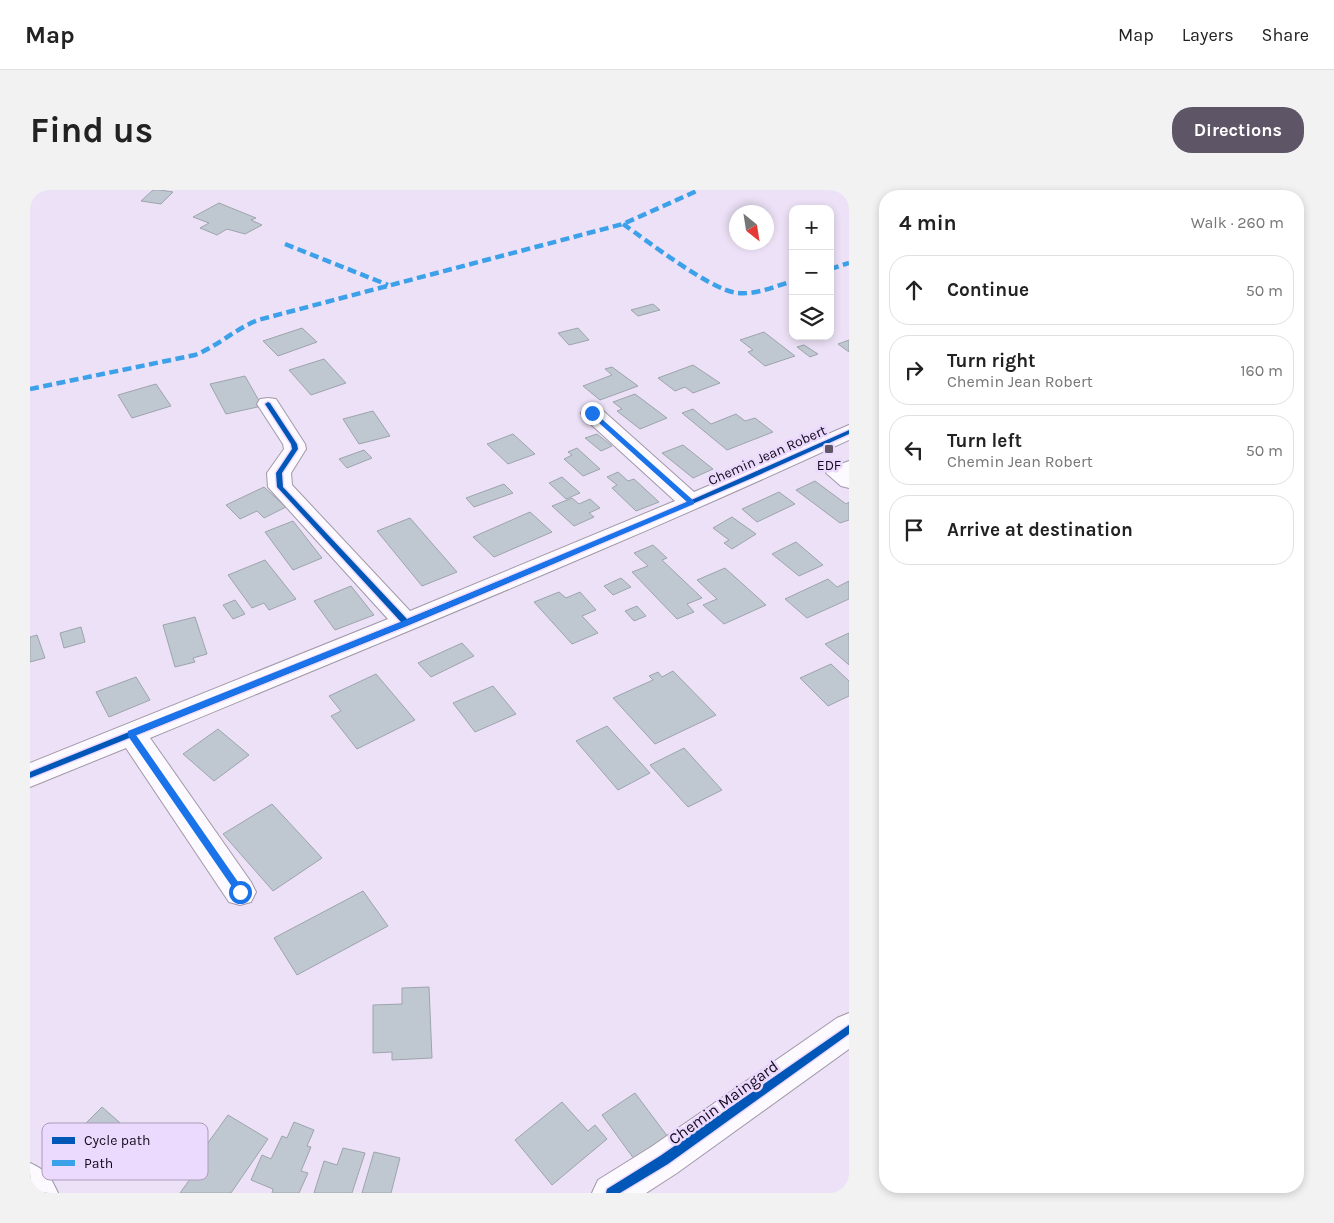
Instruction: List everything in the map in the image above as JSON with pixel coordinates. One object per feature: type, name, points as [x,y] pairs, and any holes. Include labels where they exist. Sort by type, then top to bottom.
[{"type":"street","points":[[268,404],[294,444],[295,449],[279,473],[280,487],[406,623]]},
{"type":"street","points":[[592,413],[692,503]]},
{"type":"street","name":"Chemin Jean Robert","points":[[30,775],[406,623],[692,503],[849,432]]},
{"type":"street","points":[[849,468],[838,473],[849,481]]},
{"type":"street","points":[[131,733],[240,892]]},
{"type":"street","name":"Chemin Maingard","points":[[611,1193],[664,1160],[849,1029]]},
{"type":"street","points":[[30,1182],[40,1193]]},
{"type":"building","points":[[153,190],[173,192],[161,204],[141,201]]},
{"type":"building","points":[[219,203],[256,218],[251,220],[262,225],[245,234],[227,229],[217,235],[200,228],[209,223],[193,217]]},
{"type":"building","points":[[653,304],[660,310],[638,316],[631,310]]},
{"type":"building","points":[[302,328],[317,342],[278,356],[263,341]]},
{"type":"building","points":[[578,328],[589,340],[569,345],[558,333]]},
{"type":"building","points":[[764,332],[795,356],[765,366],[748,352],[753,350],[740,340]]},
{"type":"building","points":[[849,340],[849,352],[838,344]]},
{"type":"building","points":[[804,345],[818,354],[810,357],[797,347]]},
{"type":"building","points":[[324,359],[346,383],[311,395],[289,370]]},
{"type":"building","points":[[693,365],[720,383],[693,393],[685,387],[675,391],[658,378]]},
{"type":"building","points":[[612,367],[638,386],[600,400],[583,386],[612,375],[605,369]]},
{"type":"building","points":[[245,376],[262,406],[226,414],[210,384]]},
{"type":"building","points":[[156,384],[171,406],[132,418],[118,395]]},
{"type":"building","points":[[635,394],[667,418],[640,429],[617,411],[622,409],[613,402]]},
{"type":"building","points":[[693,409],[711,424],[736,414],[745,421],[755,418],[773,432],[727,450],[682,413]]},
{"type":"building","points":[[373,411],[390,436],[359,444],[343,419]]},
{"type":"building","points":[[513,434],[535,454],[508,464],[487,444]]},
{"type":"building","points":[[597,434],[612,446],[601,451],[585,438]]},
{"type":"building","points":[[683,445],[713,469],[693,478],[662,453]]},
{"type":"building","points":[[577,448],[600,469],[583,476],[564,459],[572,455],[568,452]]},
{"type":"building","points":[[364,450],[372,458],[347,468],[339,459]]},
{"type":"building","points":[[618,472],[628,481],[634,479],[659,502],[636,511],[612,488],[617,485],[607,477]]},
{"type":"building","points":[[562,477],[580,493],[566,499],[549,483]]},
{"type":"building","points":[[815,481],[846,504],[849,502],[849,520],[840,523],[796,490]]},
{"type":"building","points":[[504,484],[513,493],[474,507],[466,498]]},
{"type":"building","points":[[264,487],[286,507],[264,518],[257,511],[240,519],[226,505]]},
{"type":"building","points":[[779,492],[795,504],[757,522],[742,509]]},
{"type":"building","points":[[572,498],[579,504],[590,499],[600,508],[589,513],[594,517],[574,526],[552,506]]},
{"type":"building","points":[[530,512],[552,532],[494,557],[473,537]]},
{"type":"building","points":[[732,517],[756,534],[732,549],[724,543],[729,540],[713,528]]},
{"type":"building","points":[[410,518],[457,572],[422,586],[377,531]]},
{"type":"building","points":[[293,521],[322,558],[293,570],[265,532]]},
{"type":"building","points":[[796,542],[823,565],[799,576],[772,554]]},
{"type":"building","points":[[653,545],[667,558],[662,560],[702,598],[687,604],[694,612],[677,619],[632,572],[648,566],[634,553]]},
{"type":"building","points":[[265,560],[296,599],[269,610],[264,603],[252,608],[228,575]]},
{"type":"building","points":[[725,568],[766,605],[724,624],[703,605],[717,599],[697,580]]},
{"type":"building","points":[[621,578],[631,587],[613,595],[604,586]]},
{"type":"building","points":[[828,579],[837,587],[849,581],[849,599],[807,618],[785,599]]},
{"type":"building","points":[[351,586],[374,615],[335,630],[314,601]]},
{"type":"building","points":[[559,592],[566,598],[580,592],[596,610],[582,616],[598,633],[572,644],[534,602]]},
{"type":"building","points":[[235,600],[245,614],[233,619],[223,605]]},
{"type":"building","points":[[637,606],[646,616],[634,621],[625,611]]},
{"type":"building","points":[[195,617],[207,654],[193,658],[195,662],[175,667],[163,625]]},
{"type":"building","points":[[81,627],[85,642],[64,648],[60,633]]},
{"type":"building","points":[[849,633],[849,665],[825,644]]},
{"type":"building","points":[[37,635],[45,658],[30,662],[30,637]]},
{"type":"building","points":[[462,643],[474,656],[431,677],[418,663]]},
{"type":"building","points":[[831,664],[849,681],[849,696],[828,706],[800,678]]},
{"type":"building","points":[[673,671],[716,715],[655,744],[613,698],[653,680],[649,676],[658,672],[662,677]]},
{"type":"building","points":[[376,674],[415,720],[357,749],[331,716],[341,711],[329,696]]},
{"type":"building","points":[[136,677],[150,700],[109,717],[96,692]]},
{"type":"building","points":[[493,686],[516,714],[475,732],[453,703]]},
{"type":"building","points":[[607,726],[650,773],[618,790],[576,741]]},
{"type":"building","points":[[218,729],[249,755],[214,781],[183,754]]},
{"type":"building","points":[[684,748],[722,790],[688,807],[650,765]]},
{"type":"building","points":[[272,804],[322,858],[273,891],[223,834]]},
{"type":"building","points":[[363,891],[388,926],[297,975],[274,938]]},
{"type":"building","points":[[429,987],[432,1058],[392,1060],[392,1052],[373,1053],[373,1005],[402,1004],[402,988]]},
{"type":"building","points":[[635,1093],[671,1141],[637,1163],[602,1115]]},
{"type":"building","points":[[562,1102],[588,1131],[595,1125],[607,1139],[552,1185],[515,1140]]},
{"type":"building","points":[[102,1107],[120,1123],[86,1123]]},
{"type":"building","points":[[228,1115],[268,1139],[231,1193],[180,1193],[189,1180],[208,1180],[208,1143]]},
{"type":"building","points":[[294,1122],[314,1130],[307,1146],[311,1147],[301,1171],[308,1173],[299,1193],[272,1193],[273,1189],[251,1180],[262,1155],[271,1159],[282,1136],[287,1138]]},
{"type":"building","points":[[343,1148],[365,1153],[352,1193],[314,1193],[324,1161],[337,1165]]},
{"type":"building","points":[[374,1152],[400,1158],[391,1193],[362,1193]]},
{"type":"marked path","points":[[30,389],[195,355],[204,352],[249,323],[258,320],[623,224],[699,190]]},
{"type":"marked path","points":[[623,224],[717,287],[738,293],[761,291],[789,282]]},
{"type":"marked path","points":[[285,244],[388,285]]},
{"type":"marked path","points":[[834,268],[849,263]]},
{"type":"cycle path","points":[[268,404],[294,444],[295,449],[279,473],[280,487],[406,623]]},
{"type":"cycle path","points":[[30,775],[544,566],[849,432]]},
{"type":"cycle path","points":[[611,1193],[664,1160],[849,1029]]},
{"type":"place","name":"EDF","points":[[829,449]]},
{"type":"route","points":[[240,892],[131,733],[406,623],[692,503],[592,413]]}]
